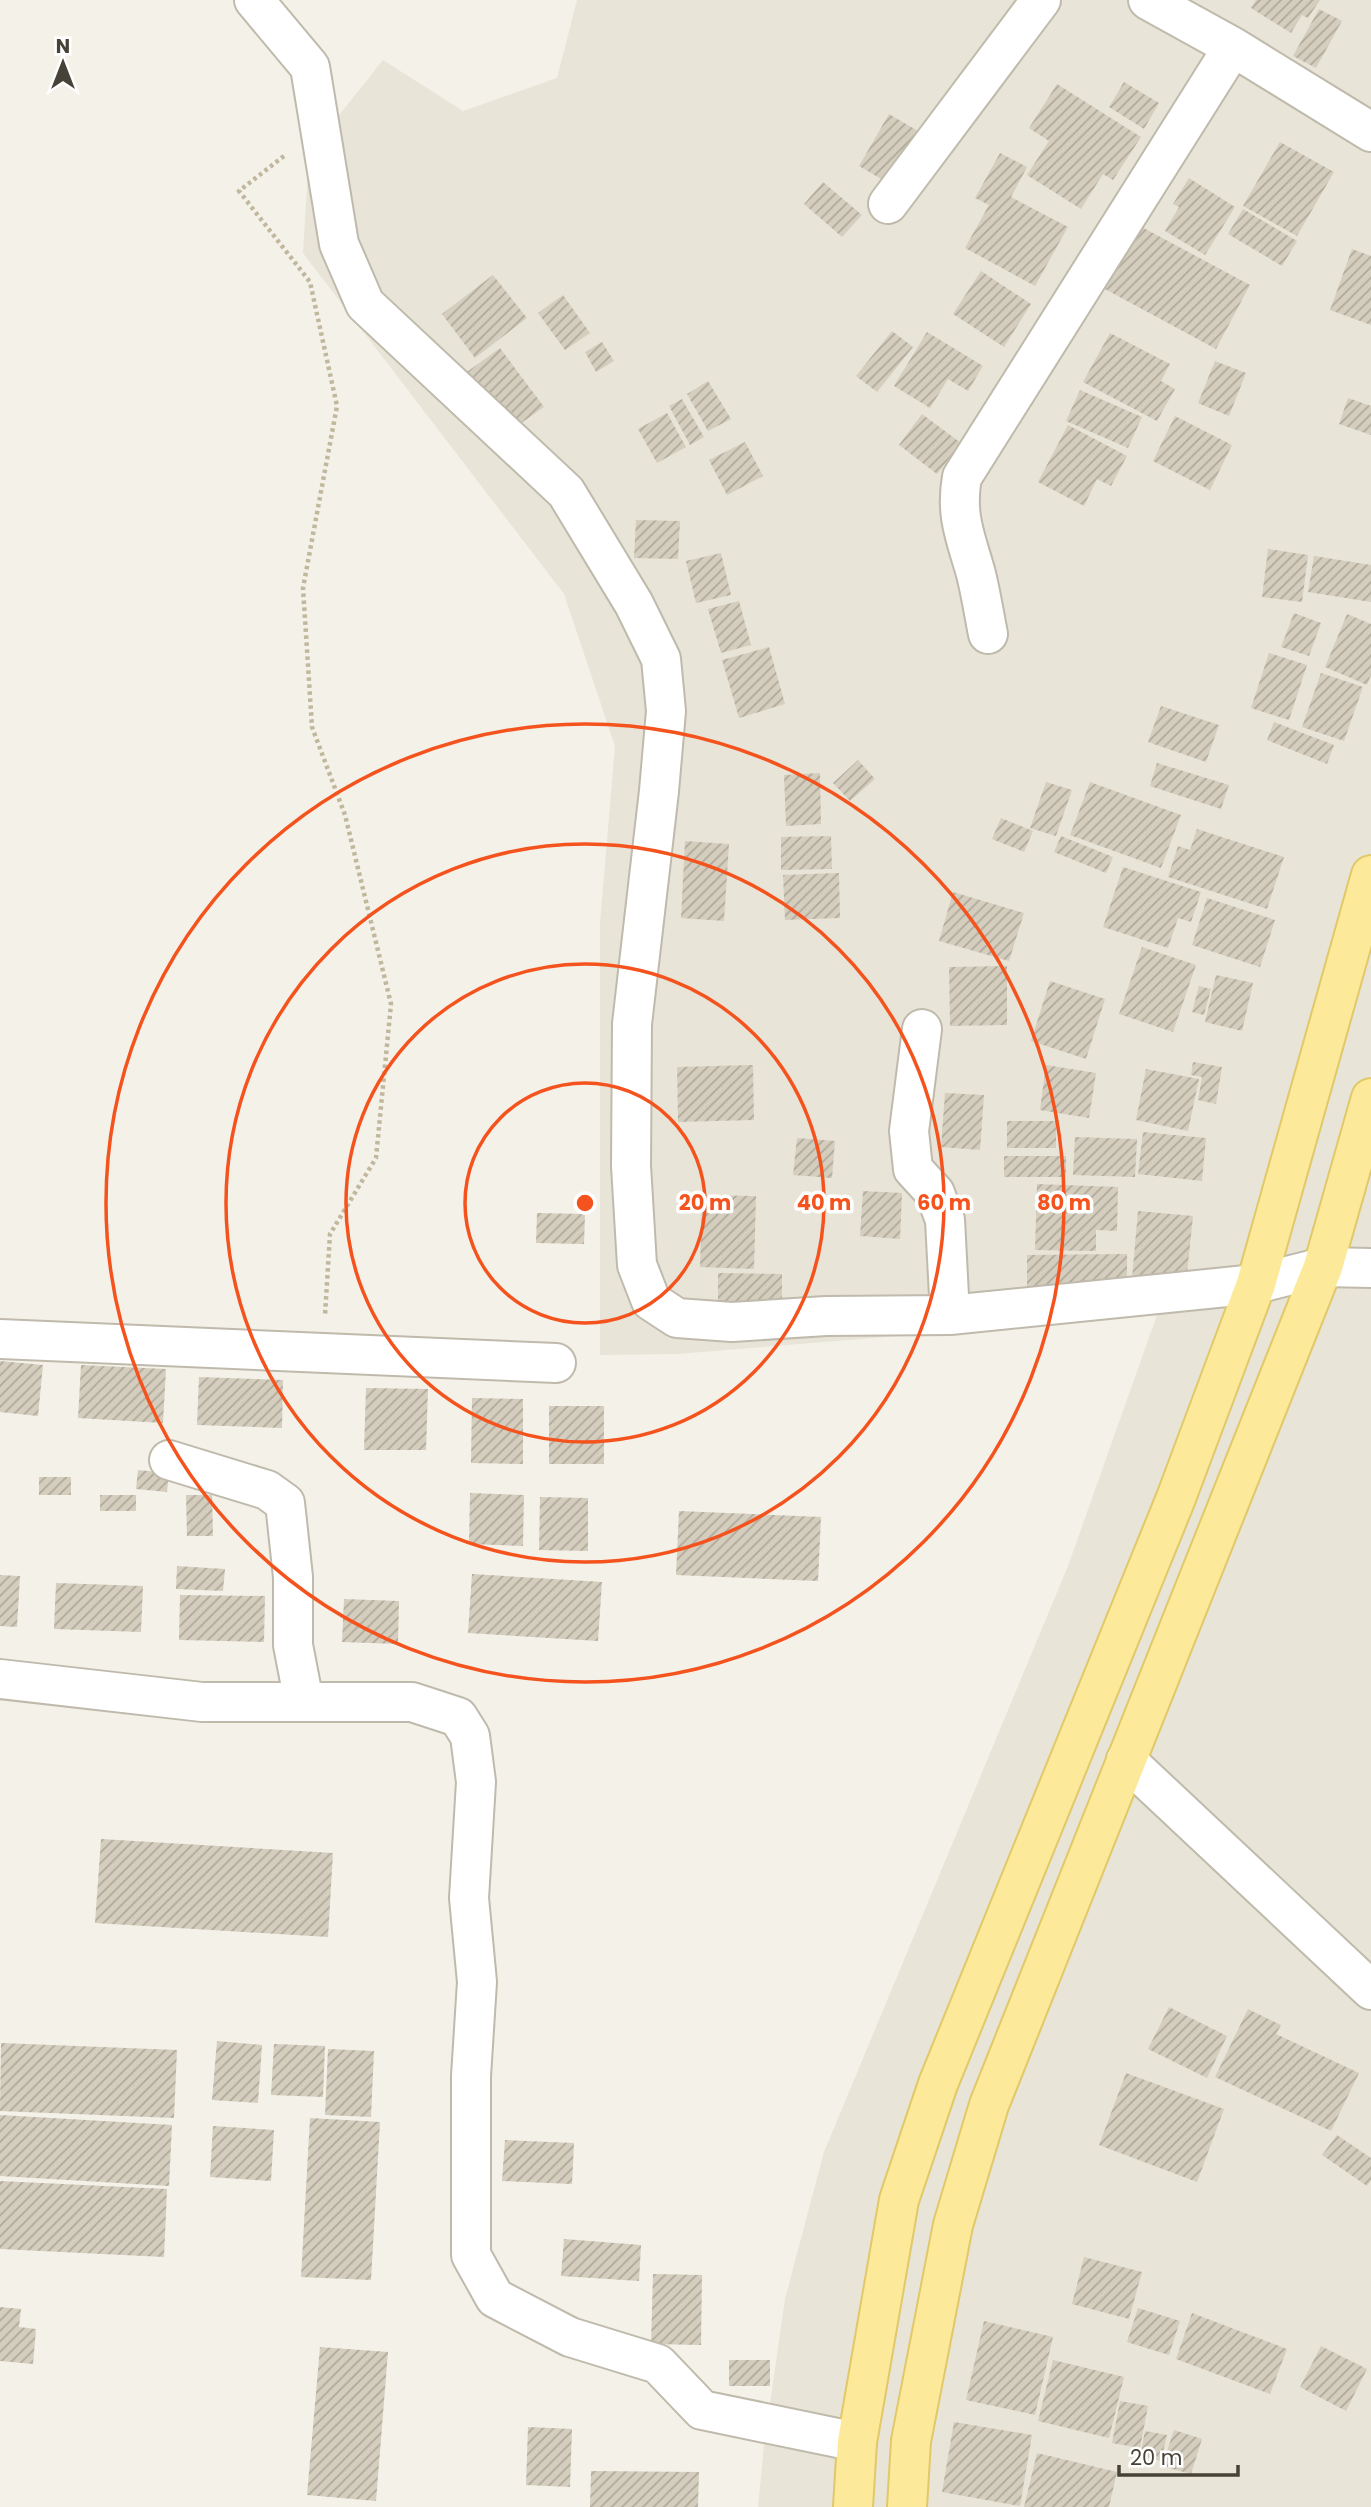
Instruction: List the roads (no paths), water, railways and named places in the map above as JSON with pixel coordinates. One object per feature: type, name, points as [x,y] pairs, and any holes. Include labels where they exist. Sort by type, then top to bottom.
[{"type":"main road","points":[[853,2507],[857,2442],[899,2200],[938,2084],[1171,1511],[1256,1284],[1371,875]]},
{"type":"main road","points":[[907,2507],[911,2441],[953,2225],[989,2105],[1323,1267],[1371,1098]]},
{"type":"street","points":[[254,0],[310,67],[339,244],[365,304],[566,492],[634,604],[661,659],[666,711],[664,738],[632,1024],[631,1166],[637,1265],[651,1301],[677,1318],[732,1322],[826,1316],[950,1315],[1256,1284],[1323,1267],[1371,1268]]},
{"type":"street","points":[[888,204],[1041,0]]},
{"type":"street","points":[[1148,0],[1369,123]]},
{"type":"street","points":[[988,634],[961,524],[958,501],[962,477],[1233,47]]},
{"type":"street","points":[[922,1029],[909,1131],[913,1169],[935,1193],[945,1220],[950,1315]]},
{"type":"street","points":[[0,1339],[556,1363]]},
{"type":"street","points":[[169,1460],[267,1490],[285,1503],[293,1577],[293,1645],[304,1702]]},
{"type":"street","points":[[0,1679],[202,1702],[412,1702],[458,1717],[470,1736],[476,1782],[469,1898],[477,1982],[471,2076],[471,2255],[495,2298],[570,2337],[658,2364],[702,2410],[857,2442]]},
{"type":"street","points":[[1126,1760],[1371,1990]]}]
